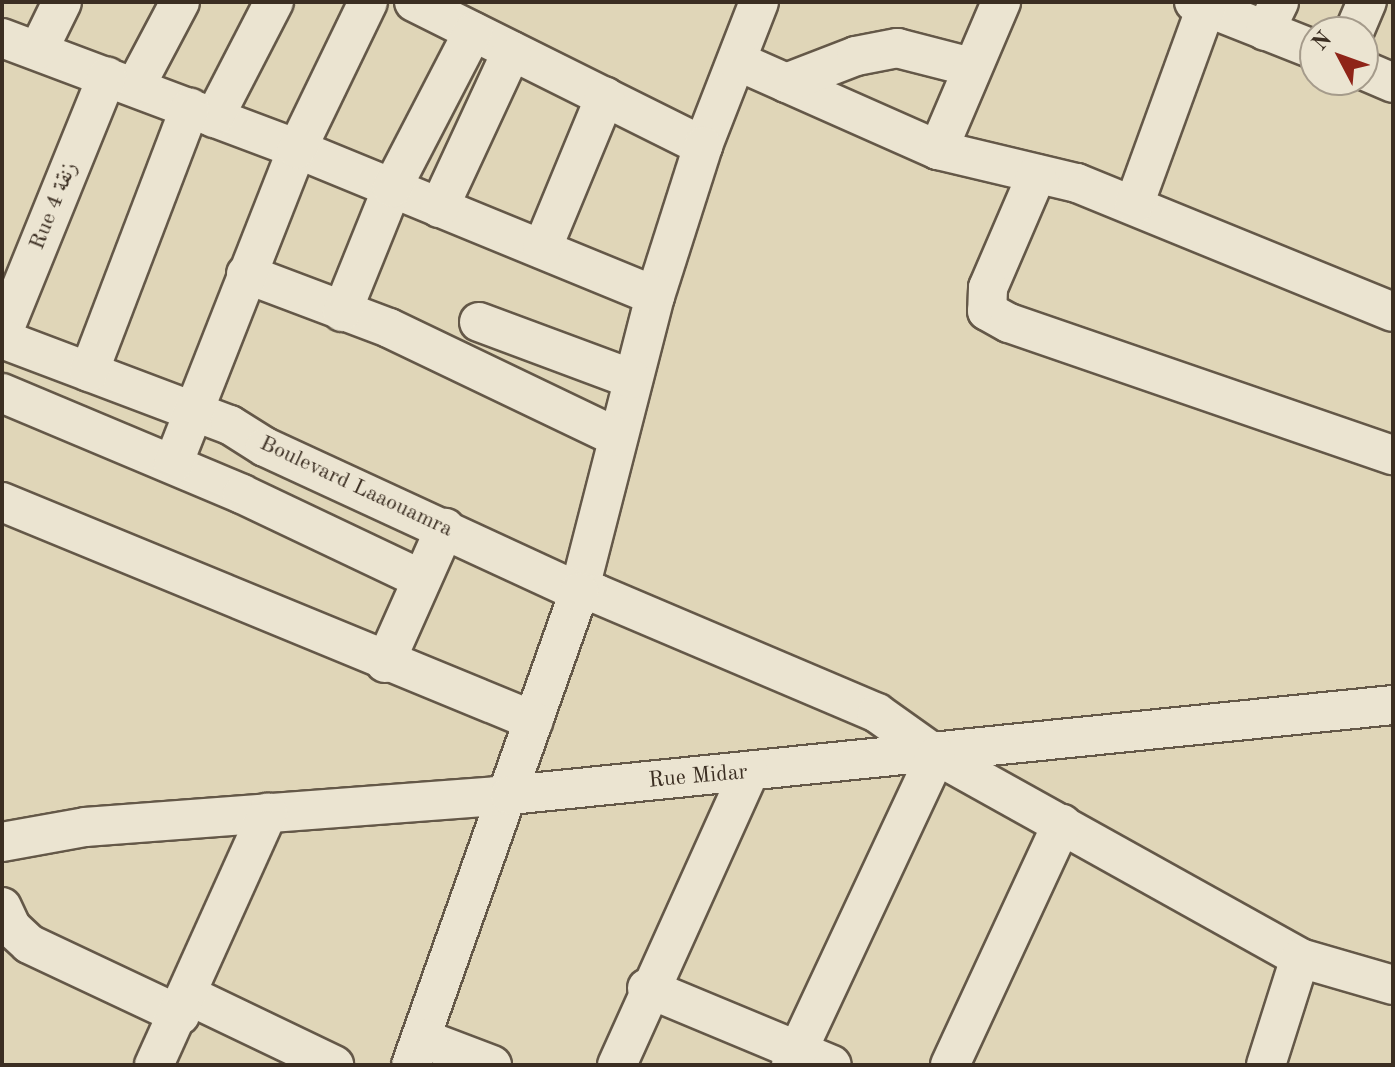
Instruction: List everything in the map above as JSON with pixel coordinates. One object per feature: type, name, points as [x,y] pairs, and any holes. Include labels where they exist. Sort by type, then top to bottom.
[{"type":"street","points":[[39,49],[62,2]]},
{"type":"street","name":"Rue 4 زنقة","points":[[2,337],[121,82],[180,2]]},
{"type":"street","points":[[44,410],[76,367],[202,113],[274,2]]},
{"type":"street","points":[[173,464],[297,149],[368,2]]},
{"type":"street","points":[[414,2],[703,146]]},
{"type":"street","points":[[492,1065],[416,1051],[510,795],[579,592],[616,437],[655,296],[703,146],[759,2]]},
{"type":"street","points":[[938,150],[1001,2]]},
{"type":"street","points":[[1134,205],[1200,4],[1272,17],[1299,38]]},
{"type":"street","points":[[342,312],[392,188],[473,32]]},
{"type":"street","points":[[2,38],[39,49],[297,149],[655,296]]},
{"type":"street","points":[[786,83],[856,56],[897,48],[971,67]]},
{"type":"street","points":[[439,208],[512,51]]},
{"type":"street","points":[[737,61],[938,150],[1037,174],[1134,205],[1389,299]]},
{"type":"street","points":[[542,249],[605,97]]},
{"type":"street","points":[[1037,174],[988,288],[987,311],[1009,323],[1393,455]]},
{"type":"street","points":[[246,274],[389,328],[616,437]]},
{"type":"street","points":[[479,322],[632,379]]},
{"type":"street","name":"Boulevard Laaouamra","points":[[2,337],[194,410],[265,447],[579,592],[597,594],[877,713],[936,755],[1300,958],[1393,985]]},
{"type":"street","points":[[2,393],[242,494],[421,579]]},
{"type":"street","points":[[242,494],[265,447]]},
{"type":"street","points":[[2,502],[385,663],[534,721]]},
{"type":"street","points":[[385,663],[445,528]]},
{"type":"street","name":"Rue Midar","points":[[2,842],[85,827],[510,795],[936,755],[1393,705]]},
{"type":"street","points":[[794,1058],[936,755]]},
{"type":"street","points":[[617,1065],[647,988],[749,772]]},
{"type":"street","points":[[154,1065],[185,1005],[268,813]]},
{"type":"street","points":[[950,1065],[1062,824]]},
{"type":"street","points":[[2,907],[12,928],[29,944],[334,1065]]},
{"type":"street","points":[[1266,1065],[1300,958]]},
{"type":"street","points":[[647,988],[794,1058],[832,1065]]}]
